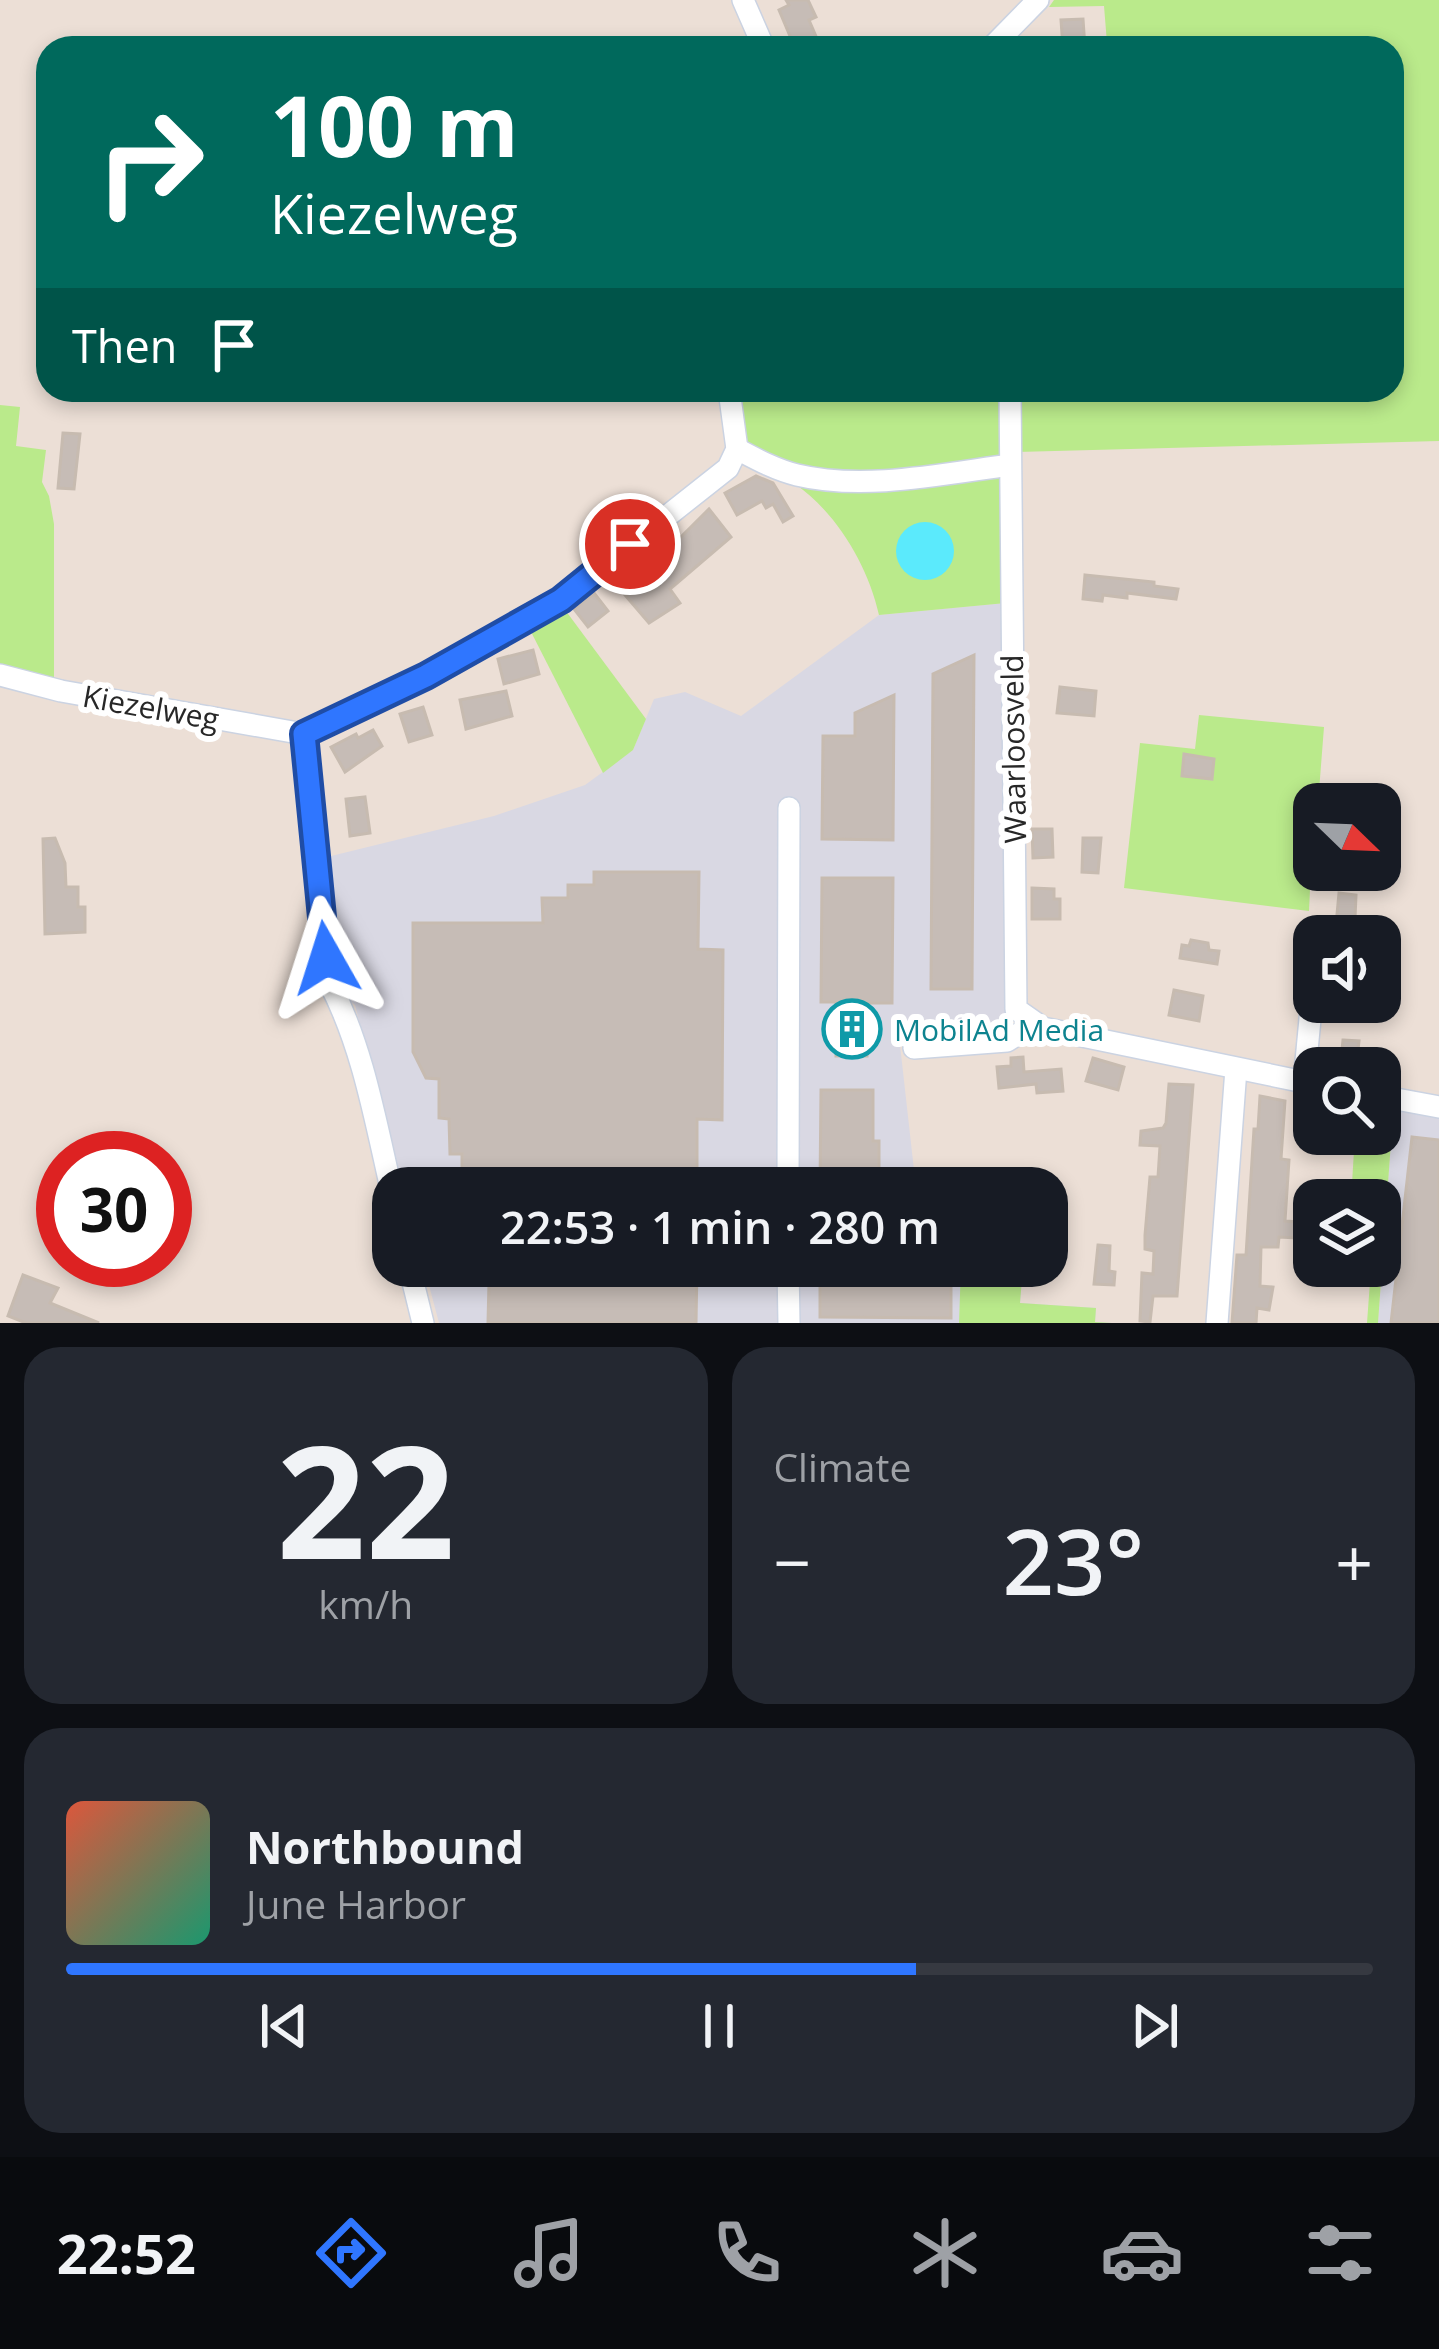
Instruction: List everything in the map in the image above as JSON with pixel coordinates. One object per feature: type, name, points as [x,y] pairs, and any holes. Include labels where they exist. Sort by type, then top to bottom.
[{"type":"street","points":[[742,0],[758,36]]},
{"type":"street","points":[[1003,36],[1038,0]]},
{"type":"street","points":[[1022,18],[1022,36]]},
{"type":"street","points":[[386,1167],[359,1056],[330,984],[304,734],[426,676],[561,600],[728,468],[737,449],[731,402]]},
{"type":"street","name":"Waarloosveld","points":[[1010,402],[1016,1009],[1034,1024]]},
{"type":"street","points":[[737,449],[795,475],[828,480],[1010,464]]},
{"type":"street","name":"Kiezelweg","points":[[0,675],[61,691],[304,734]]},
{"type":"street","points":[[788,1167],[789,808]]},
{"type":"street","points":[[914,1048],[1007,1041],[1034,1024],[1293,1080]]},
{"type":"street","points":[[1217,1323],[1236,1069]]},
{"type":"street","points":[[1401,1100],[1439,1107]]},
{"type":"street","points":[[414,1287],[423,1323]]},
{"type":"street","points":[[788,1287],[789,1323]]},
{"type":"shaded area","points":[[1006,603],[1008,1026],[899,1036],[914,1167],[397,1167],[355,1005],[337,990],[323,858],[494,816],[585,785],[633,750],[654,699],[685,692],[741,716],[879,615]]},
{"type":"shaded area","points":[[1401,1101],[1439,1109],[1439,1323],[1378,1323],[1381,1287],[1401,1287],[1401,1179],[1388,1179],[1390,1155],[1401,1155]]},
{"type":"shaded area","points":[[430,1287],[1021,1287],[1020,1303],[1096,1308],[1095,1322],[1112,1323],[439,1323]]},
{"type":"green space","points":[[1054,0],[1439,0],[1439,441],[1017,452],[1019,402],[1404,402],[1404,36],[1106,36],[1104,6],[1049,7]]},
{"type":"green space","points":[[738,402],[1002,402],[1001,457],[929,469],[830,474],[784,462],[747,444]]},
{"type":"green space","points":[[0,405],[20,407],[16,446],[46,450],[42,482],[54,524],[54,678],[0,665]]},
{"type":"green space","points":[[1004,473],[1006,603],[879,615],[849,542],[795,484]]},
{"type":"green space","points":[[557,599],[646,719],[633,750],[603,773],[526,622]]},
{"type":"green space","points":[[1199,715],[1324,727],[1320,783],[1293,783],[1293,891],[1310,891],[1309,911],[1124,888],[1140,743],[1195,749]]},
{"type":"green space","points":[[1354,1155],[1390,1155],[1388,1179],[1352,1179]]},
{"type":"green space","points":[[960,1287],[1021,1287],[1020,1303],[1096,1308],[1095,1322],[1112,1323],[959,1323]]},
{"type":"green space","points":[[1370,1287],[1381,1287],[1378,1323],[1367,1323]]},
{"type":"water","points":[[925,522],[946,530],[954,551],[946,572],[925,580],[904,572],[896,551],[904,530]]},
{"type":"building","points":[[786,0],[808,0],[816,17],[809,20],[816,36],[790,36],[779,10],[789,5]]},
{"type":"building","points":[[1083,19],[1084,36],[1062,36],[1061,20]]},
{"type":"building","points":[[63,433],[80,434],[74,489],[58,488]]},
{"type":"building","points":[[756,476],[773,483],[793,516],[783,522],[773,504],[766,508],[762,501],[737,515],[725,493]]},
{"type":"building","points":[[709,509],[731,537],[670,589],[680,603],[649,623],[625,595],[668,563],[665,558],[675,550],[672,546]]},
{"type":"building","points":[[1085,575],[1154,582],[1154,586],[1178,589],[1176,599],[1127,593],[1127,598],[1083,599]]},
{"type":"building","points":[[594,593],[608,611],[588,627],[574,609]]},
{"type":"building","points":[[533,650],[539,674],[504,684],[498,659]]},
{"type":"building","points":[[974,655],[972,989],[931,989],[933,674]]},
{"type":"building","points":[[1060,687],[1096,691],[1094,716],[1057,713]]},
{"type":"building","points":[[506,691],[512,716],[466,729],[460,700]]},
{"type":"building","points":[[894,695],[893,840],[822,839],[823,736],[855,736],[855,713]]},
{"type":"building","points":[[423,707],[432,735],[409,742],[400,714]]},
{"type":"building","points":[[373,730],[382,746],[345,772],[331,747]]},
{"type":"building","points":[[1184,754],[1214,759],[1212,779],[1182,776]]},
{"type":"building","points":[[365,797],[370,833],[350,836],[346,799]]},
{"type":"building","points":[[1032,829],[1052,829],[1053,857],[1033,858]]},
{"type":"building","points":[[55,838],[65,863],[66,887],[78,887],[78,907],[85,907],[85,932],[45,934],[43,839]]},
{"type":"building","points":[[1083,838],[1101,838],[1098,873],[1082,872]]},
{"type":"building","points":[[594,872],[699,872],[698,949],[723,950],[722,1120],[697,1119],[697,1167],[462,1167],[462,1154],[450,1154],[449,1119],[439,1118],[439,1079],[426,1078],[413,1052],[413,923],[543,923],[542,898],[568,898],[568,885],[594,885]]},
{"type":"building","points":[[822,878],[893,878],[892,1003],[867,1003],[867,1056],[836,1056],[836,1002],[821,1002]]},
{"type":"building","points":[[1032,888],[1054,889],[1054,899],[1060,899],[1060,919],[1032,919]]},
{"type":"building","points":[[1339,893],[1356,895],[1355,915],[1337,915]]},
{"type":"building","points":[[1191,940],[1219,951],[1217,964],[1180,958],[1182,945],[1189,946]]},
{"type":"building","points":[[1174,990],[1203,996],[1199,1021],[1169,1015]]},
{"type":"building","points":[[1343,1040],[1359,1041],[1358,1047],[1342,1047]]},
{"type":"building","points":[[1023,1057],[1024,1072],[1061,1069],[1063,1091],[1037,1093],[1036,1084],[999,1088],[997,1067],[1011,1066],[1011,1058]]},
{"type":"building","points":[[1093,1058],[1124,1067],[1118,1090],[1086,1081]]},
{"type":"building","points":[[1169,1084],[1193,1085],[1177,1296],[1153,1296],[1150,1322],[1140,1321],[1142,1273],[1153,1274],[1154,1251],[1145,1249],[1145,1235],[1150,1177],[1158,1177],[1160,1146],[1140,1145],[1141,1131],[1163,1128],[1166,1123]]},
{"type":"building","points":[[821,1090],[873,1090],[873,1141],[879,1141],[879,1167],[820,1167]]},
{"type":"building","points":[[1260,1096],[1285,1101],[1281,1159],[1289,1160],[1285,1221],[1293,1222],[1293,1238],[1279,1237],[1278,1247],[1261,1247],[1260,1286],[1273,1287],[1269,1310],[1257,1308],[1256,1323],[1232,1323],[1237,1255],[1246,1255],[1254,1129],[1258,1129]]},
{"type":"building","points":[[1412,1137],[1439,1140],[1439,1323],[1391,1323],[1395,1287],[1401,1287],[1401,1234]]},
{"type":"building","points":[[1098,1245],[1110,1246],[1114,1285],[1094,1284]]},
{"type":"building","points":[[23,1275],[36,1280],[36,1287],[58,1288],[50,1303],[99,1323],[26,1323],[8,1316]]},
{"type":"building","points":[[489,1287],[697,1287],[696,1323],[488,1323]]},
{"type":"building","points":[[820,1287],[951,1287],[951,1318],[820,1317]]},
{"type":"place","name":"MobilAd Media","points":[[852,1029]]},
{"type":"route","points":[[326,958],[304,734],[426,676],[561,600],[630,544]]}]
